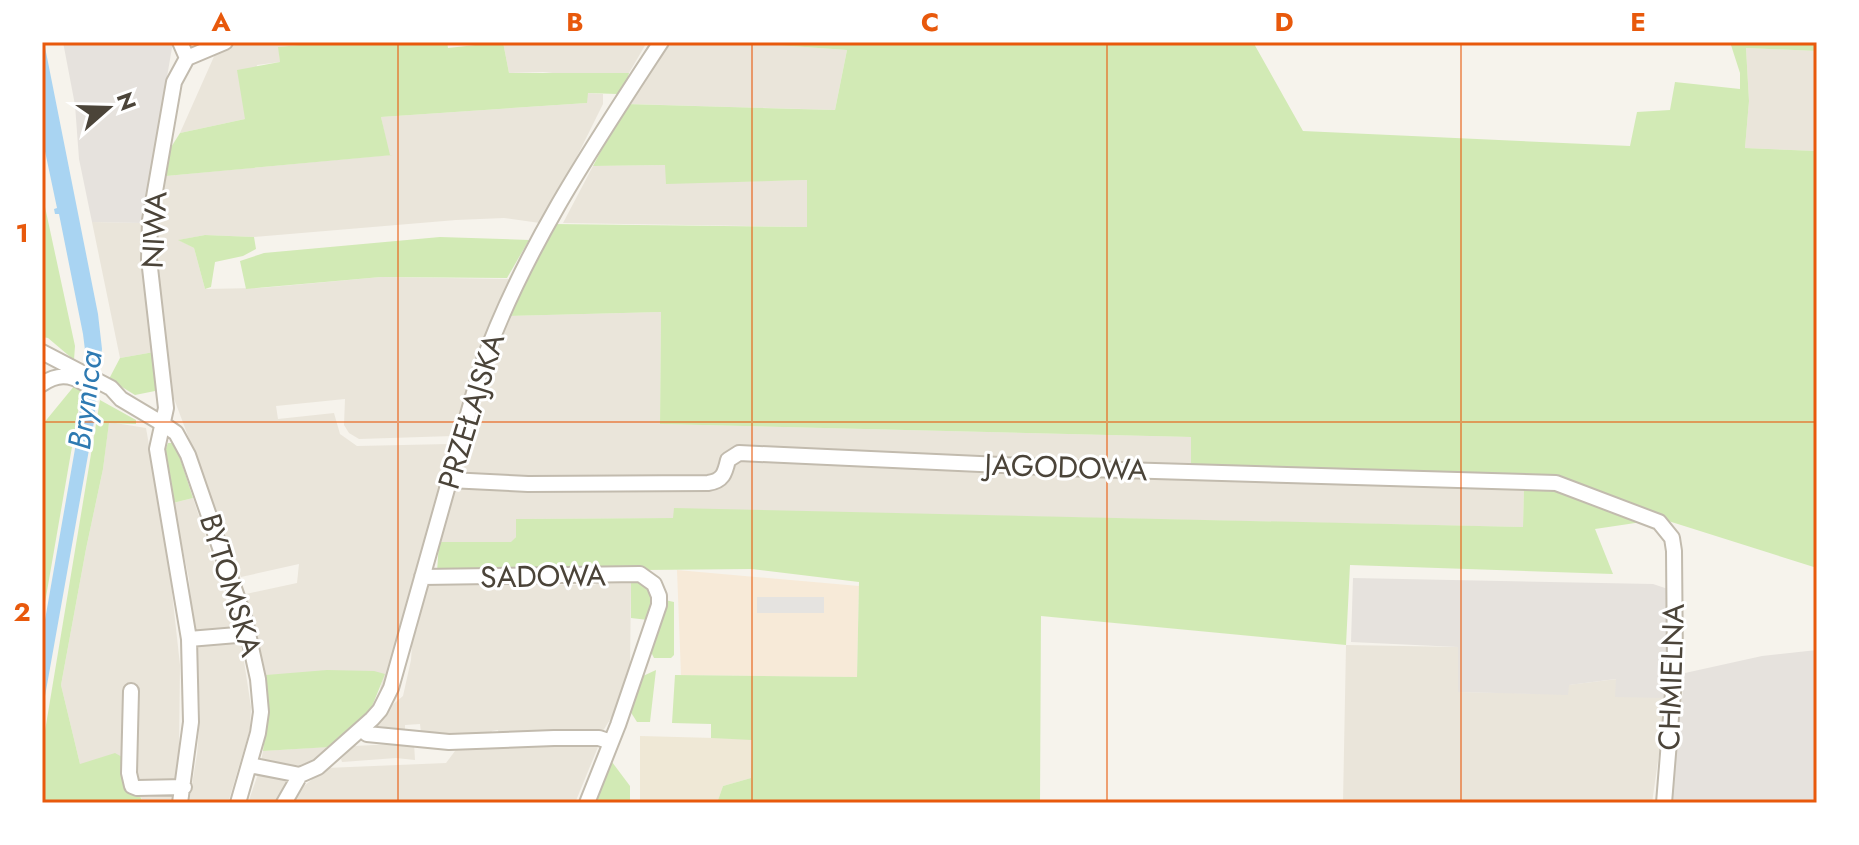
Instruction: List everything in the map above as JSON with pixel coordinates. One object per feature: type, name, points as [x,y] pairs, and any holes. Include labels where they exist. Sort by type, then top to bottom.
[{"type":"street","points":[[180,42],[187,58],[225,42]]},
{"type":"street","name":"PRZEŁAJSKA","points":[[284,803],[300,775],[318,767],[362,730],[380,710],[391,688],[481,368],[509,296],[578,168],[661,42]]},
{"type":"street","name":"NIWA","points":[[180,803],[191,722],[189,639],[157,449],[157,438],[163,424],[165,391],[150,273],[150,220],[174,82],[187,58]]},
{"type":"street","name":"BYTOMSKA","points":[[42,352],[176,433],[188,455],[249,634],[261,712],[238,803]]},
{"type":"street","points":[[42,384],[58,376],[76,374]]},
{"type":"street","name":"JAGODOWA","points":[[449,480],[528,484],[708,483],[724,477],[728,460],[739,453],[1088,469],[1556,483],[1659,522],[1672,538],[1674,551]]},
{"type":"street","name":"CHMIELNA","points":[[1664,803],[1675,668],[1674,551]]},
{"type":"street","name":"SADOWA","points":[[422,577],[640,574],[650,580],[657,589],[659,605],[611,742]]},
{"type":"street","points":[[189,639],[249,634]]},
{"type":"street","points":[[131,691],[129,773],[132,786],[184,787]]},
{"type":"street","points":[[362,730],[367,734],[449,742],[554,738],[599,738],[611,742],[587,803]]},
{"type":"street","points":[[249,765],[300,775]]},
{"type":"shaded area","points":[[63,42],[173,42],[142,223],[92,222],[79,159],[75,105]]},
{"type":"shaded area","points":[[243,42],[332,42],[279,47],[280,62],[257,65],[245,119],[180,133],[216,52]]},
{"type":"shaded area","points":[[503,42],[647,42],[629,73],[572,75],[509,73]]},
{"type":"shaded area","points":[[668,42],[734,42],[847,50],[835,110],[631,104]]},
{"type":"shaded area","points":[[1746,48],[1817,51],[1817,151],[1745,148],[1749,101]]},
{"type":"shaded area","points":[[587,93],[603,94],[603,104],[547,217],[540,223],[504,218],[456,220],[254,237],[205,235],[179,240],[194,248],[205,289],[261,288],[381,277],[511,279],[483,342],[453,436],[359,439],[349,433],[344,425],[345,399],[276,406],[278,419],[334,413],[340,434],[357,446],[449,444],[452,448],[383,688],[380,689],[384,674],[266,675],[246,594],[297,583],[299,564],[241,577],[173,396],[155,285],[155,229],[166,176],[389,155],[381,117],[587,103]]},
{"type":"shaded area","points":[[666,165],[666,183],[808,180],[807,227],[563,223],[593,166]]},
{"type":"shaded area","points":[[92,222],[142,223],[144,272],[154,352],[120,358]]},
{"type":"shaded area","points":[[661,312],[660,424],[1191,437],[1191,478],[1524,486],[1523,527],[674,509],[674,518],[517,519],[516,537],[511,543],[439,542],[508,316]]},
{"type":"shaded area","points":[[109,422],[146,428],[167,547],[180,665],[179,751],[182,752],[175,803],[143,803],[136,783],[80,764],[61,685],[103,469]]},
{"type":"shaded area","points":[[193,498],[242,648],[251,707],[250,729],[228,803],[189,803],[200,716],[197,643],[189,579],[173,503]]},
{"type":"shaded area","points":[[677,570],[859,586],[857,677],[681,675]]},
{"type":"shaded area","points":[[1353,578],[1653,584],[1671,590],[1667,698],[1615,697],[1616,679],[1569,685],[1568,695],[1458,692],[1458,647],[1351,642]]},
{"type":"shaded area","points":[[599,581],[631,581],[630,669],[614,713],[603,731],[499,735],[498,730],[492,731],[491,735],[434,735],[421,733],[420,724],[405,725],[405,729],[376,726],[403,696],[411,660],[413,630],[417,630],[420,605],[428,584],[595,585]]},
{"type":"shaded area","points":[[757,597],[824,597],[824,613],[757,613]]},
{"type":"shaded area","points":[[1346,645],[1459,647],[1458,692],[1568,694],[1568,685],[1617,679],[1667,698],[1652,803],[1343,803]]},
{"type":"shaded area","points":[[1817,650],[1817,803],[1670,803],[1685,673],[1762,656]]},
{"type":"shaded area","points":[[640,736],[752,739],[751,778],[723,786],[717,803],[640,803]]},
{"type":"shaded area","points":[[567,742],[598,747],[575,803],[288,803],[294,802],[304,786],[326,768],[446,763],[458,747]]},
{"type":"shaded area","points":[[414,743],[415,760],[396,758],[342,762],[341,759],[354,746]]},
{"type":"shaded area","points":[[326,747],[326,751],[316,759],[301,765],[282,766],[261,761],[263,751]]},
{"type":"shaded area","points":[[258,774],[290,781],[276,803],[248,803]]},
{"type":"green space","points":[[332,42],[447,42],[448,48],[503,42],[509,73],[629,73],[617,94],[588,93],[587,103],[381,117],[390,155],[393,155],[166,176],[168,152],[180,133],[245,119],[237,70],[280,62],[278,47]]},
{"type":"green space","points":[[734,42],[1253,42],[1303,131],[1630,146],[1637,112],[1670,110],[1675,82],[1740,89],[1740,73],[1730,42],[1817,42],[1817,51],[1746,48],[1749,101],[1745,148],[1817,151],[1817,568],[1662,519],[1595,529],[1613,574],[1350,565],[1346,645],[1041,616],[1040,803],[717,803],[723,786],[751,778],[752,740],[711,738],[711,724],[672,723],[675,675],[857,677],[859,582],[752,569],[437,572],[439,542],[511,542],[516,537],[516,519],[673,518],[674,508],[1523,527],[1524,486],[1191,479],[1191,437],[660,424],[661,312],[508,316],[553,224],[807,227],[807,180],[666,184],[665,165],[593,166],[626,104],[835,110],[847,50]]},
{"type":"green space","points":[[42,193],[75,346],[74,360],[48,338],[42,337]]},
{"type":"green space","points":[[205,235],[254,237],[256,249],[243,256],[215,262],[211,287],[205,289],[194,248],[178,240]]},
{"type":"green space","points":[[440,237],[529,240],[507,278],[381,277],[246,289],[240,261],[264,253]]},
{"type":"green space","points":[[154,352],[160,390],[135,395],[109,379],[120,358]]},
{"type":"green space","points":[[75,385],[82,389],[42,620],[43,424]]},
{"type":"green space","points":[[100,400],[136,420],[136,424],[109,423],[61,685],[80,764],[115,753],[124,758],[143,803],[42,803],[42,749]]},
{"type":"green space","points":[[168,443],[172,443],[178,452],[193,498],[173,503],[162,452]]},
{"type":"green space","points":[[631,581],[641,582],[653,594],[648,620],[631,618]]},
{"type":"green space","points":[[665,600],[674,602],[674,655],[671,658],[654,658],[650,650]]},
{"type":"green space","points":[[327,670],[385,674],[371,709],[330,747],[263,751],[268,702],[266,675]]},
{"type":"green space","points":[[656,670],[650,722],[637,722],[630,711],[643,676]]},
{"type":"green space","points":[[612,762],[630,786],[630,803],[596,803]]},
{"type":"water","name":"Brynica","points":[[42,42],[98,314],[102,349],[97,415],[42,713],[42,637],[79,426],[76,426],[83,399],[86,358],[42,137]]}]
